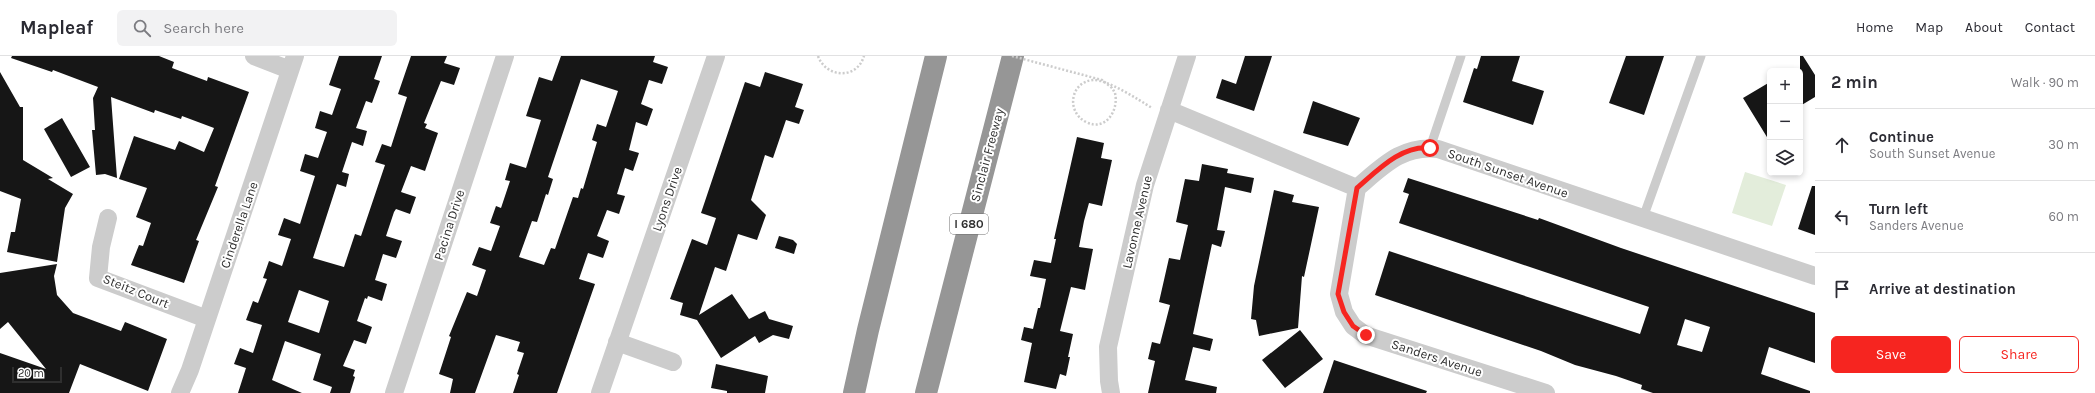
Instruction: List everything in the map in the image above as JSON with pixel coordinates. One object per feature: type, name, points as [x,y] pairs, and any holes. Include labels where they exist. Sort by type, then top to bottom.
[{"type":"highway","points":[[854,393],[868,330],[936,56]]},
{"type":"highway","name":"Sinclair Freeway","points":[[926,393],[1012,56]]},
{"type":"street","points":[[254,56],[293,63]]},
{"type":"street","name":"Pacina Drive","points":[[394,393],[505,56]]},
{"type":"street","name":"Lyons Drive","points":[[600,393],[716,56]]},
{"type":"street","name":"Lavonne Avenue","points":[[1111,393],[1109,381],[1108,347],[1160,109],[1187,56]]},
{"type":"street","name":"Cinderella Lane","points":[[180,393],[207,319],[293,63]]},
{"type":"street","points":[[1160,109],[1357,188]]},
{"type":"street","name":"South Sunset Avenue","points":[[1357,188],[1390,160],[1406,152],[1423,148],[1438,149],[1815,276]]},
{"type":"street","name":"Sanders Avenue","points":[[1357,188],[1338,294],[1344,312],[1353,326],[1366,335],[1546,393]]},
{"type":"street","name":"Steitz Court","points":[[108,218],[101,247],[98,278],[207,319]]},
{"type":"street","points":[[617,342],[673,362]]},
{"type":"lane","points":[[1430,148],[1461,56]]},
{"type":"lane","points":[[1643,218],[1701,56]]},
{"type":"path","points":[[818,56],[820,63],[830,72],[840,73],[848,72],[857,67],[864,56]]},
{"type":"path","points":[[1012,56],[1088,75],[1108,84],[1112,88],[1117,100],[1114,113],[1104,122],[1099,124],[1091,124],[1078,115],[1072,103],[1076,89],[1087,81],[1095,80],[1106,84],[1111,85],[1146,104],[1160,109]]},
{"type":"green space","points":[[1745,172],[1786,185],[1772,226],[1732,213]]},
{"type":"building","points":[[12,56],[159,56],[174,62],[172,68],[207,81],[208,77],[249,92],[215,186],[218,187],[196,240],[199,241],[184,283],[131,265],[139,245],[143,246],[151,223],[136,217],[147,188],[119,179],[134,136],[175,150],[179,141],[204,152],[214,128],[182,116],[181,119],[155,110],[154,113],[111,97],[117,178],[105,174],[96,175],[92,130],[95,130],[93,98],[98,87],[53,70],[52,72],[11,58]]},
{"type":"building","points":[[339,56],[382,56],[374,79],[380,81],[372,103],[366,101],[356,128],[367,131],[363,146],[352,142],[342,172],[349,174],[346,187],[337,184],[313,258],[344,267],[355,234],[361,236],[385,165],[375,162],[382,144],[391,147],[407,97],[398,94],[411,56],[447,56],[444,63],[460,68],[454,85],[441,81],[424,123],[427,124],[425,128],[438,133],[425,171],[411,166],[401,192],[416,197],[410,214],[396,209],[386,236],[402,241],[396,258],[383,254],[375,280],[387,284],[382,301],[368,296],[367,299],[365,298],[357,321],[372,327],[366,344],[354,340],[343,366],[355,370],[353,376],[355,377],[350,393],[330,393],[332,387],[313,380],[321,354],[285,341],[272,380],[302,393],[238,393],[246,368],[234,364],[240,348],[253,353],[262,325],[246,320],[253,301],[258,303],[267,279],[263,278],[269,261],[282,266],[291,239],[278,235],[284,218],[300,224],[315,176],[300,171],[305,154],[318,158],[327,132],[315,128],[320,111],[332,115],[341,89],[329,85]],"holes":[[[299,290],[329,301],[319,333],[288,322]]]},
{"type":"building","points":[[561,56],[655,56],[653,62],[668,67],[662,84],[649,80],[641,104],[653,109],[647,126],[636,122],[629,150],[639,153],[633,171],[625,168],[617,194],[625,196],[619,214],[607,210],[597,236],[609,241],[603,258],[588,253],[579,279],[595,284],[557,393],[513,393],[524,353],[517,351],[520,342],[496,335],[475,393],[450,393],[453,379],[439,374],[451,337],[449,336],[467,292],[477,296],[486,270],[472,265],[479,247],[491,251],[500,226],[490,223],[496,206],[501,208],[510,181],[505,180],[510,163],[526,168],[541,120],[526,116],[539,77],[552,81]],"holes":[[[581,79],[618,91],[606,127],[597,124],[592,140],[597,142],[583,189],[581,188],[578,198],[573,197],[555,249],[551,248],[544,265],[519,257],[532,221],[537,222],[546,194],[548,195],[553,179],[548,177]]]},
{"type":"building","points":[[1245,56],[1272,56],[1254,111],[1216,98],[1222,79],[1236,84]]},
{"type":"building","points":[[1481,56],[1520,56],[1512,81],[1544,91],[1533,125],[1463,102],[1474,68],[1477,69]]},
{"type":"building","points":[[1626,56],[1664,56],[1644,115],[1609,103]]},
{"type":"building","points":[[1800,56],[1803,56],[1815,75],[1815,97],[1803,104],[1803,68],[1800,68]]},
{"type":"building","points":[[0,72],[20,107],[23,107],[23,160],[53,178],[48,179],[73,194],[65,208],[57,262],[7,252],[11,232],[15,232],[21,199],[0,191]]},
{"type":"building","points":[[765,72],[803,84],[795,107],[804,110],[799,124],[786,120],[773,158],[765,155],[751,200],[766,215],[757,240],[738,234],[726,271],[715,267],[699,315],[732,294],[749,319],[765,311],[769,319],[793,326],[789,339],[773,335],[759,343],[755,336],[721,358],[697,320],[680,315],[683,303],[670,299],[692,239],[707,245],[716,218],[701,213],[745,82],[760,87]]},
{"type":"building","points":[[1767,84],[1767,137],[1743,98]]},
{"type":"building","points":[[1313,101],[1360,118],[1348,146],[1303,133]]},
{"type":"building","points":[[62,118],[90,167],[71,177],[44,129]]},
{"type":"building","points":[[1077,137],[1104,143],[1101,158],[1112,160],[1102,206],[1089,203],[1084,221],[1079,247],[1093,249],[1085,290],[1071,287],[1060,331],[1073,334],[1068,357],[1070,357],[1066,376],[1060,374],[1056,389],[1024,382],[1032,343],[1021,340],[1024,327],[1033,329],[1038,308],[1040,308],[1046,279],[1030,276],[1034,260],[1051,263],[1056,239],[1054,239]]},
{"type":"building","points":[[1202,164],[1228,169],[1227,173],[1254,178],[1251,193],[1225,187],[1217,230],[1225,231],[1221,247],[1212,244],[1193,334],[1213,339],[1210,351],[1193,347],[1185,380],[1217,387],[1216,393],[1148,393],[1155,361],[1148,359],[1152,342],[1160,344],[1170,305],[1159,302],[1169,258],[1180,260],[1188,225],[1176,222],[1185,179],[1199,181]]},
{"type":"building","points":[[1408,178],[1538,220],[1539,218],[1621,248],[1815,313],[1815,363],[1769,347],[1761,374],[1810,391],[1810,393],[1653,393],[1641,389],[1642,385],[1575,365],[1541,351],[1375,295],[1389,251],[1640,334],[1649,307],[1399,223],[1409,194],[1403,192]],"holes":[[[1685,319],[1710,327],[1702,352],[1677,345]]]},
{"type":"building","points":[[1812,186],[1815,186],[1815,235],[1798,229]]},
{"type":"building","points":[[1274,190],[1294,195],[1292,202],[1319,207],[1304,277],[1302,276],[1298,328],[1259,336],[1256,320],[1251,319],[1254,286]]},
{"type":"building","points":[[779,236],[793,240],[797,244],[794,254],[775,248]]},
{"type":"building","points":[[57,264],[54,276],[57,295],[73,313],[121,331],[125,322],[167,339],[148,391],[80,364],[69,393],[0,393],[0,353],[46,369],[8,322],[0,329],[0,273]]},
{"type":"building","points":[[1300,330],[1323,359],[1285,388],[1262,360]]},
{"type":"building","points":[[1334,360],[1427,391],[1426,393],[1323,393]]},
{"type":"building","points":[[716,364],[768,376],[765,393],[727,393],[727,391],[711,388]]},
{"type":"route","points":[[1366,335],[1353,326],[1344,312],[1338,294],[1357,188],[1390,160],[1406,152],[1430,148]]}]
